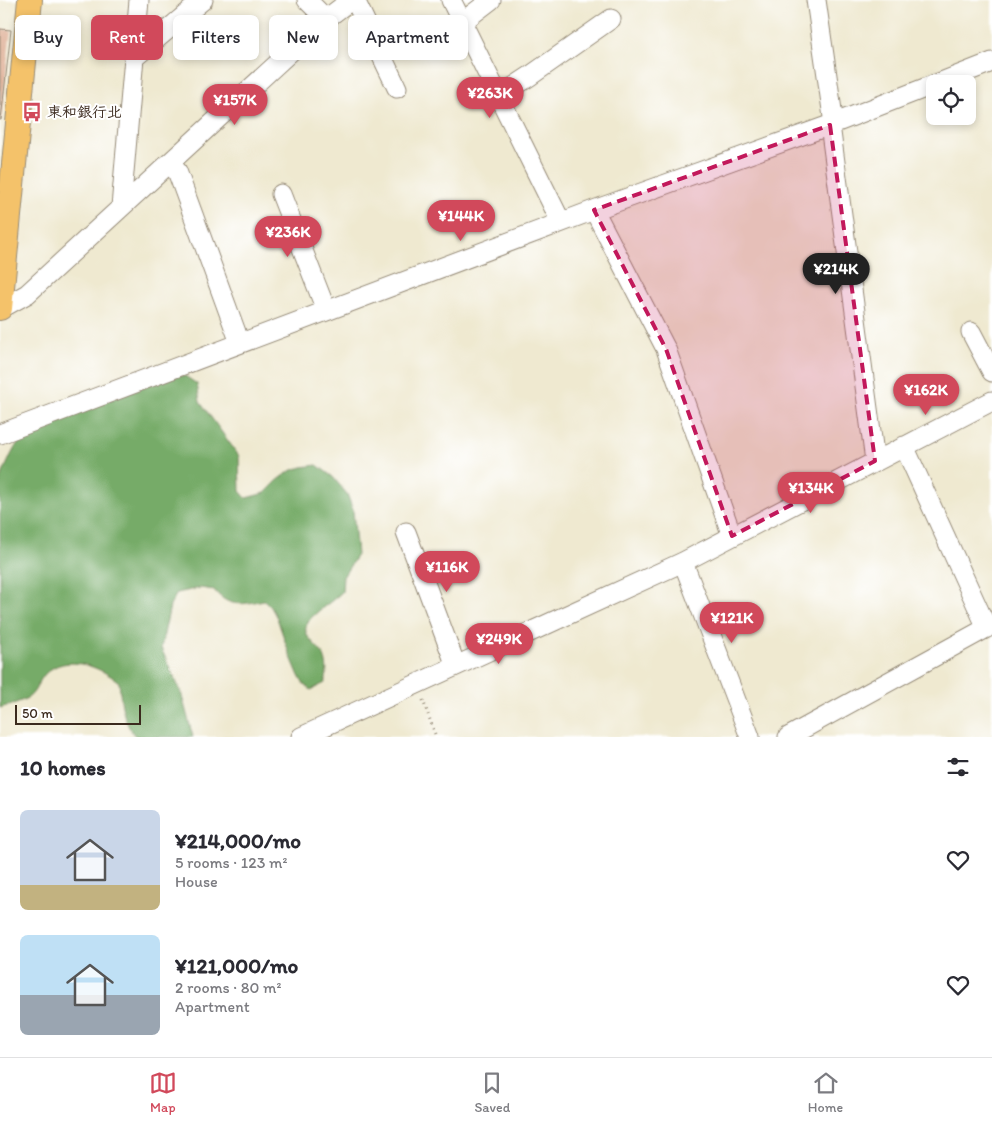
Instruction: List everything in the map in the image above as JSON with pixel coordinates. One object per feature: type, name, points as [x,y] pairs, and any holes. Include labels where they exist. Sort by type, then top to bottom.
[{"type":"main road","points":[[0,308],[7,173],[30,0]]},
{"type":"street","points":[[138,15],[139,0]]},
{"type":"street","points":[[163,34],[203,0]]},
{"type":"street","points":[[307,0],[322,15]]},
{"type":"street","points":[[331,15],[351,0]]},
{"type":"street","points":[[355,0],[397,88]]},
{"type":"street","points":[[450,0],[457,15]]},
{"type":"street","points":[[468,18],[491,0]]},
{"type":"street","points":[[816,0],[874,462]]},
{"type":"street","points":[[498,97],[611,19]]},
{"type":"street","points":[[468,37],[561,222]]},
{"type":"street","points":[[121,207],[134,60]]},
{"type":"street","points":[[0,308],[27,294],[281,60]]},
{"type":"street","points":[[959,75],[992,62]]},
{"type":"street","points":[[0,434],[561,222],[832,124],[926,88]]},
{"type":"street","points":[[168,164],[177,171],[240,342]]},
{"type":"street","points":[[281,194],[326,310]]},
{"type":"street","points":[[594,210],[666,349],[732,536]]},
{"type":"street","points":[[971,332],[992,372]]},
{"type":"street","points":[[301,737],[683,562],[992,401]]},
{"type":"street","points":[[788,737],[990,626],[904,446]]},
{"type":"street","points":[[406,532],[456,666]]},
{"type":"street","points":[[683,562],[750,737]]},
{"type":"path","points":[[417,684],[436,737]]},
{"type":"highlighted area","points":[[830,125],[875,461],[732,536],[666,349],[594,210]]},
{"type":"green space","points":[[172,375],[185,376],[197,384],[200,402],[239,456],[240,491],[246,498],[265,493],[290,471],[317,465],[333,477],[347,494],[353,510],[357,555],[343,577],[342,592],[312,617],[307,623],[306,629],[306,634],[324,656],[327,670],[325,683],[311,690],[304,685],[288,650],[277,618],[271,607],[264,600],[243,604],[231,603],[214,590],[200,588],[177,593],[170,606],[161,648],[181,692],[193,737],[136,737],[125,718],[119,682],[102,671],[82,664],[62,664],[53,668],[45,674],[29,697],[0,708],[0,479],[11,455],[26,433]]},
{"type":"building","points":[[0,29],[11,30],[1,120],[0,120]]},
{"type":"place","name":"東和銀行北","points":[[32,112]]}]
